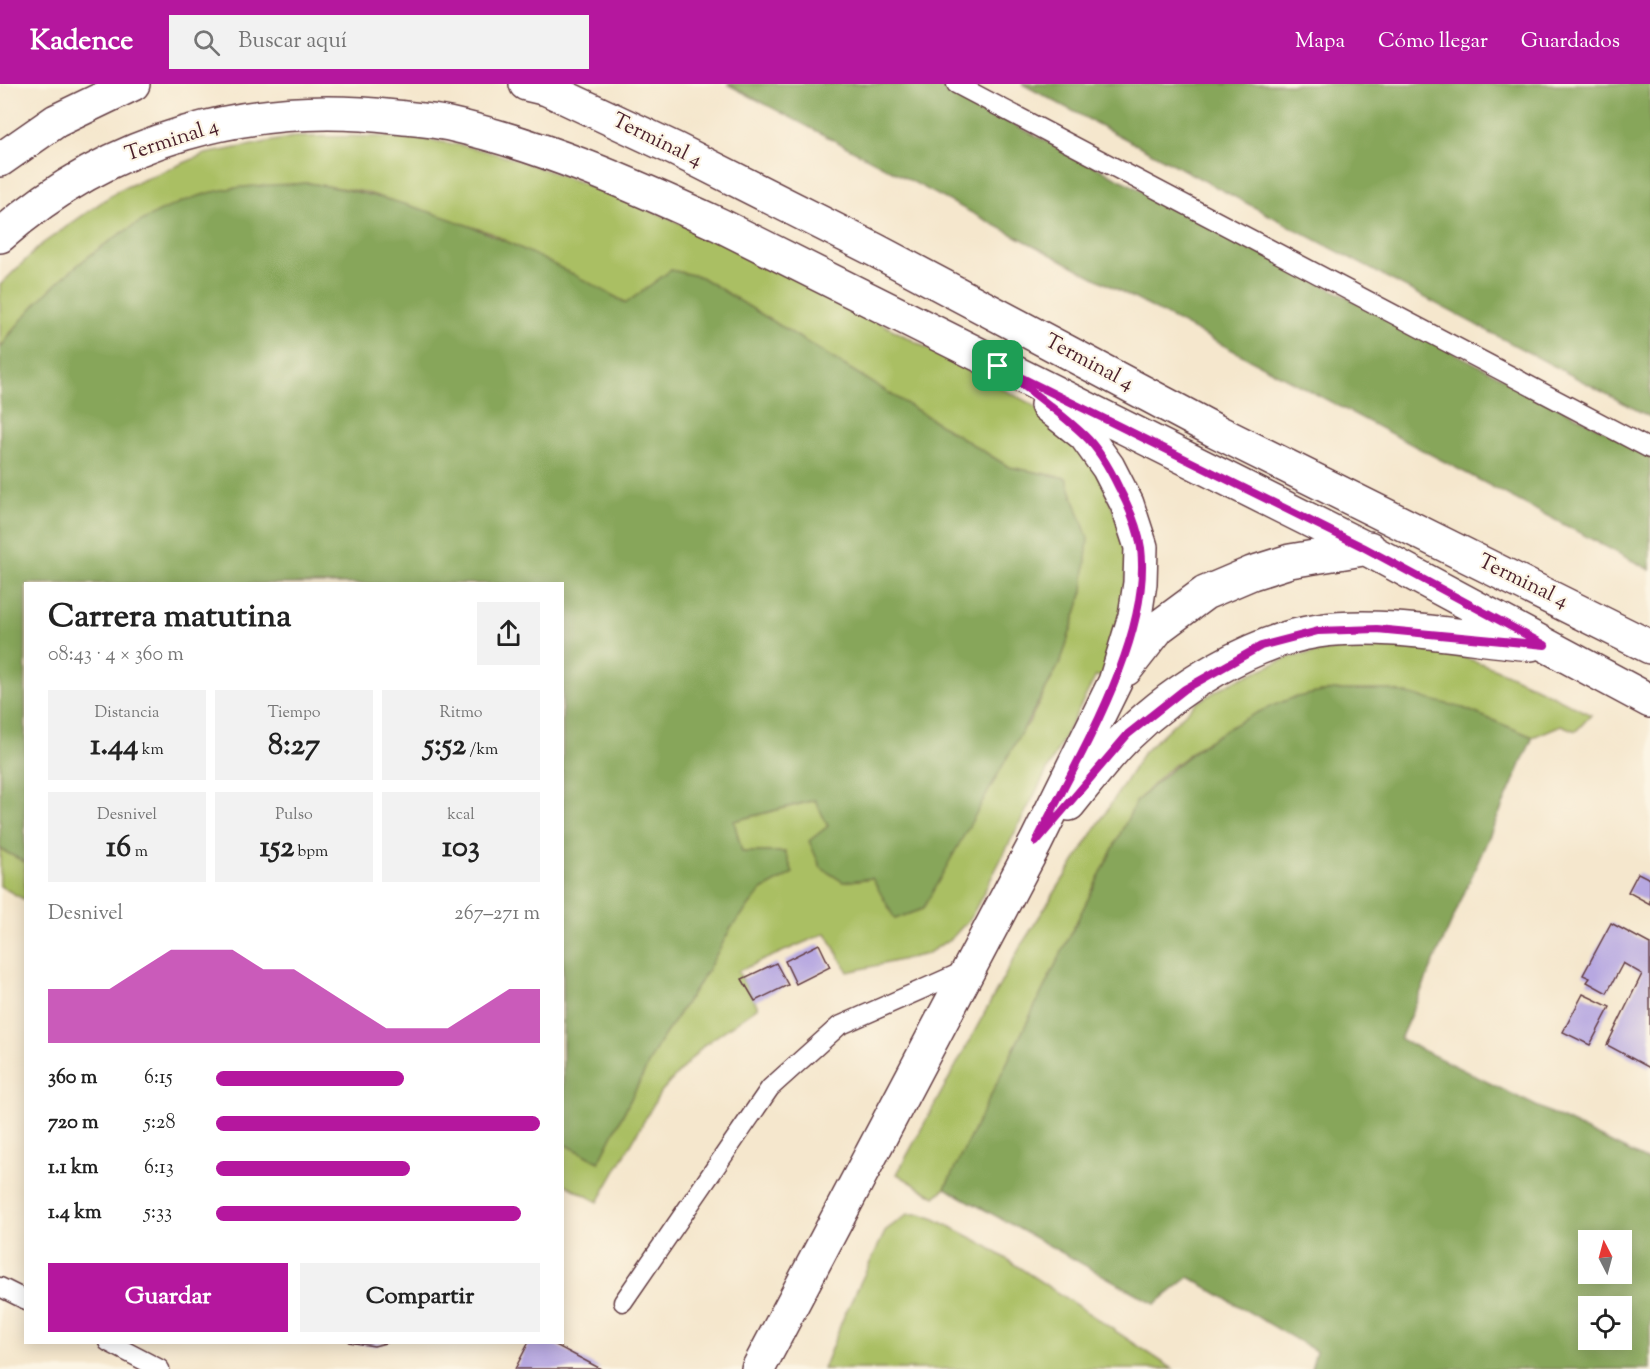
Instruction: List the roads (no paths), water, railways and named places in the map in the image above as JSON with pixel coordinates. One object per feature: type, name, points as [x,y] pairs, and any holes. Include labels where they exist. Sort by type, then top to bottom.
[{"type":"street","points":[[0,160],[56,121],[133,84]]},
{"type":"street","name":"Terminal 4","points":[[537,86],[696,159],[1224,435],[1650,647]]},
{"type":"street","name":"Terminal 4","points":[[0,236],[23,216],[79,177],[138,148],[206,126],[287,114],[357,113],[447,123],[519,142],[646,191],[998,366]]},
{"type":"street","points":[[998,366],[1363,547],[1650,701]]},
{"type":"street","points":[[758,1369],[1036,842],[1115,682],[1135,616],[1140,583],[1141,547],[1127,504],[1108,467],[1085,435],[998,366]]},
{"type":"street","points":[[1115,682],[1159,627],[1205,593],[1252,573],[1290,561],[1363,547],[1419,550],[1451,548]]},
{"type":"street","points":[[1036,842],[1128,734],[1185,689],[1261,646],[1318,631],[1377,629],[1545,645]]},
{"type":"lane","points":[[956,84],[1650,449]]},
{"type":"lane","points":[[623,1302],[770,1088],[839,1026],[969,969]]},
{"type":"lane","points":[[0,1287],[24,1299]]},
{"type":"lane","points":[[112,1344],[160,1369]]}]
